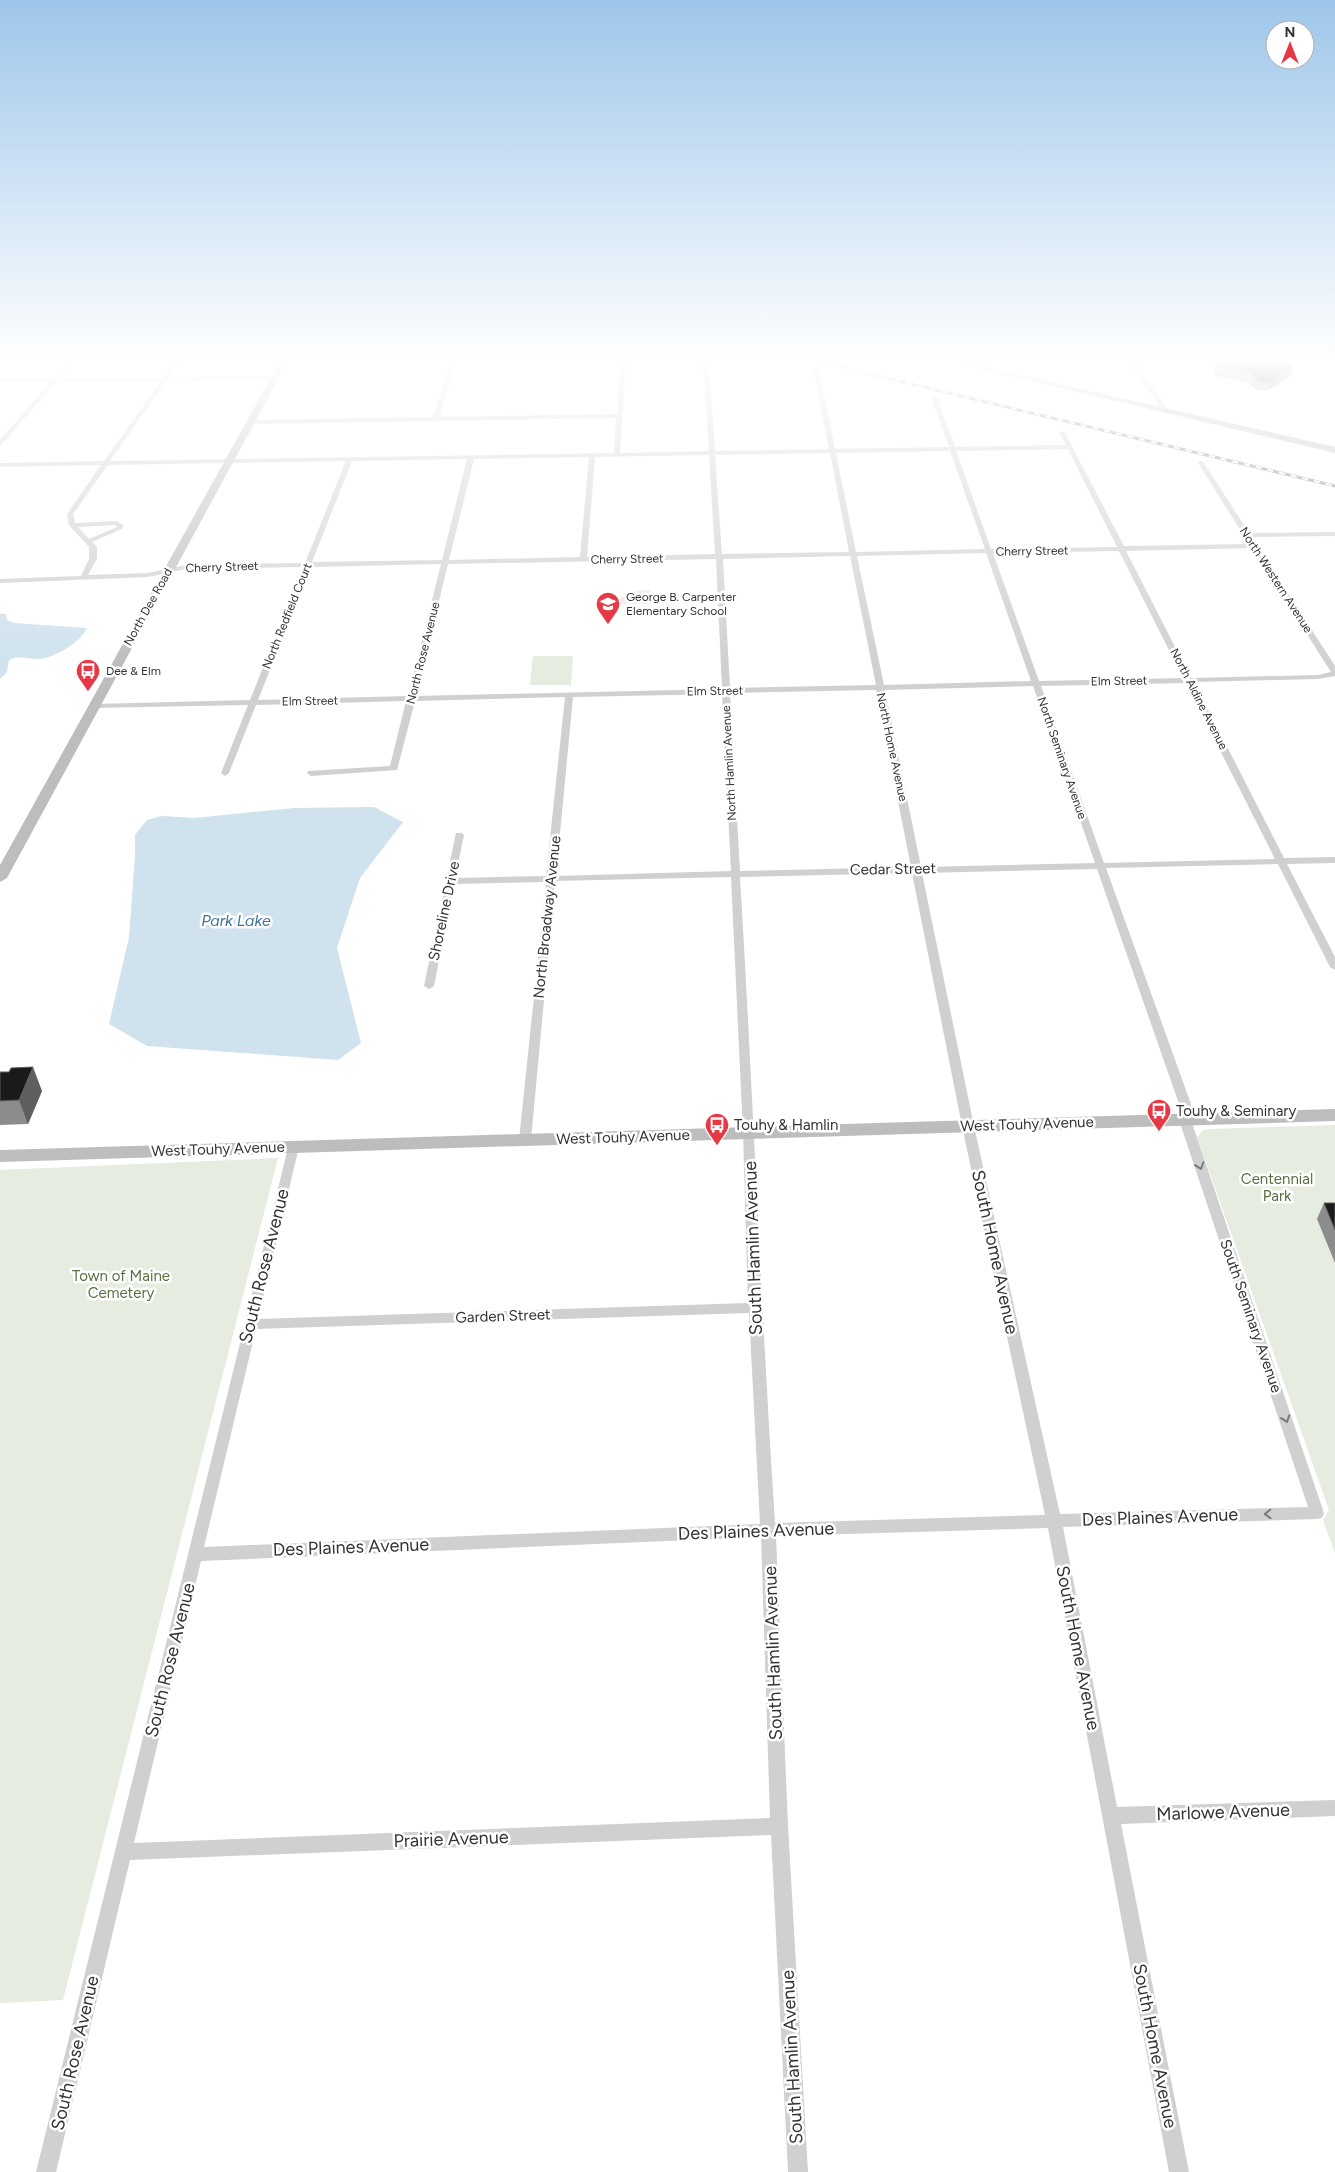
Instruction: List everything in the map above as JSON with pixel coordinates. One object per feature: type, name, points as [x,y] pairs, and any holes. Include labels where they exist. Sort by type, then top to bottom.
[{"type":"main road","name":"North Dee Road","points":[[0,878],[226,464]]},
{"type":"main road","name":"West Touhy Avenue","points":[[0,1156],[1335,1115]]},
{"type":"street","points":[[0,465],[34,464]]},
{"type":"street","points":[[84,576],[93,559],[94,552],[89,541],[72,525],[70,514],[104,464]]},
{"type":"street","name":"North Redfield Court","points":[[225,773],[348,464]]},
{"type":"street","name":"North Rose Avenue","points":[[311,773],[394,768],[469,464]]},
{"type":"street","points":[[583,560],[591,464]]},
{"type":"street","name":"North Hamlin Avenue","points":[[714,464],[749,1133]]},
{"type":"street","name":"North Home Avenue","points":[[835,464],[968,1126]]},
{"type":"street","name":"North Seminary Avenue","points":[[957,464],[1185,1104],[1185,1120]]},
{"type":"street","name":"North Aldine Avenue","points":[[1079,464],[1335,967]]},
{"type":"street","name":"North Western Avenue","points":[[1203,464],[1335,673]]},
{"type":"street","points":[[72,525],[116,523],[122,525],[114,531],[89,541]]},
{"type":"street","points":[[1248,535],[1335,534]]},
{"type":"street","name":"Cherry Street","points":[[0,581],[84,576],[148,575],[186,567],[1254,546]]},
{"type":"street","name":"Elm Street","points":[[94,706],[1318,677],[1335,673]]},
{"type":"street","name":"North Broadway Avenue","points":[[525,1140],[569,694]]},
{"type":"street","name":"Shoreline Drive","points":[[429,986],[459,835]]},
{"type":"street","name":"Cedar Street","points":[[451,881],[917,868],[1335,860]]},
{"type":"street","name":"South Seminary Avenue","points":[[1185,1120],[1317,1513]]},
{"type":"street","name":"South Home Avenue","points":[[968,1126],[1054,1521],[1179,2172]]},
{"type":"street","name":"South Hamlin Avenue","points":[[749,1133],[755,1308],[768,1530],[779,1826],[798,2172]]},
{"type":"street","name":"South Rose Avenue","points":[[46,2172],[293,1147]]},
{"type":"street","name":"Garden Street","points":[[250,1324],[755,1308]]},
{"type":"street","name":"Des Plaines Avenue","points":[[195,1554],[768,1530],[1317,1513]]},
{"type":"street","name":"Marlowe Avenue","points":[[1111,1816],[1335,1808]]},
{"type":"street","name":"Prairie Avenue","points":[[123,1852],[779,1826]]},
{"type":"green space","points":[[651,590],[650,604],[620,604],[620,598],[637,591]]},
{"type":"green space","points":[[533,656],[573,656],[571,685],[530,685]]},
{"type":"green space","name":"Centennial Park","points":[[1335,1125],[1335,1553],[1323,1520],[1329,1510],[1197,1137],[1203,1130],[1210,1129]]},
{"type":"green space","name":"Town of Maine Cemetery","points":[[278,1158],[63,2000],[0,2003],[0,1170]]},
{"type":"water","points":[[0,614],[6,614],[7,620],[14,623],[87,628],[72,645],[50,657],[42,659],[12,658],[9,660],[7,672],[0,679]]},
{"type":"water","name":"Park Lake","points":[[374,807],[403,822],[360,878],[337,948],[361,1043],[338,1060],[147,1046],[109,1024],[129,937],[135,835],[147,820],[162,816],[194,818],[294,808]]},
{"type":"building","points":[[33,1067],[19,1100],[0,1101],[0,1072],[9,1072],[11,1068]]},
{"type":"building","points":[[1324,1203],[1335,1203],[1335,1230]]},
{"type":"railway","points":[[1245,464],[1335,486]]},
{"type":"place","name":"George B. Carpenter Elementary School","points":[[608,625]]},
{"type":"place","name":"Dee & Elm","points":[[88,692]]},
{"type":"place","name":"Touhy & Seminary","points":[[1159,1132]]},
{"type":"place","name":"Touhy & Hamlin","points":[[717,1146]]}]
